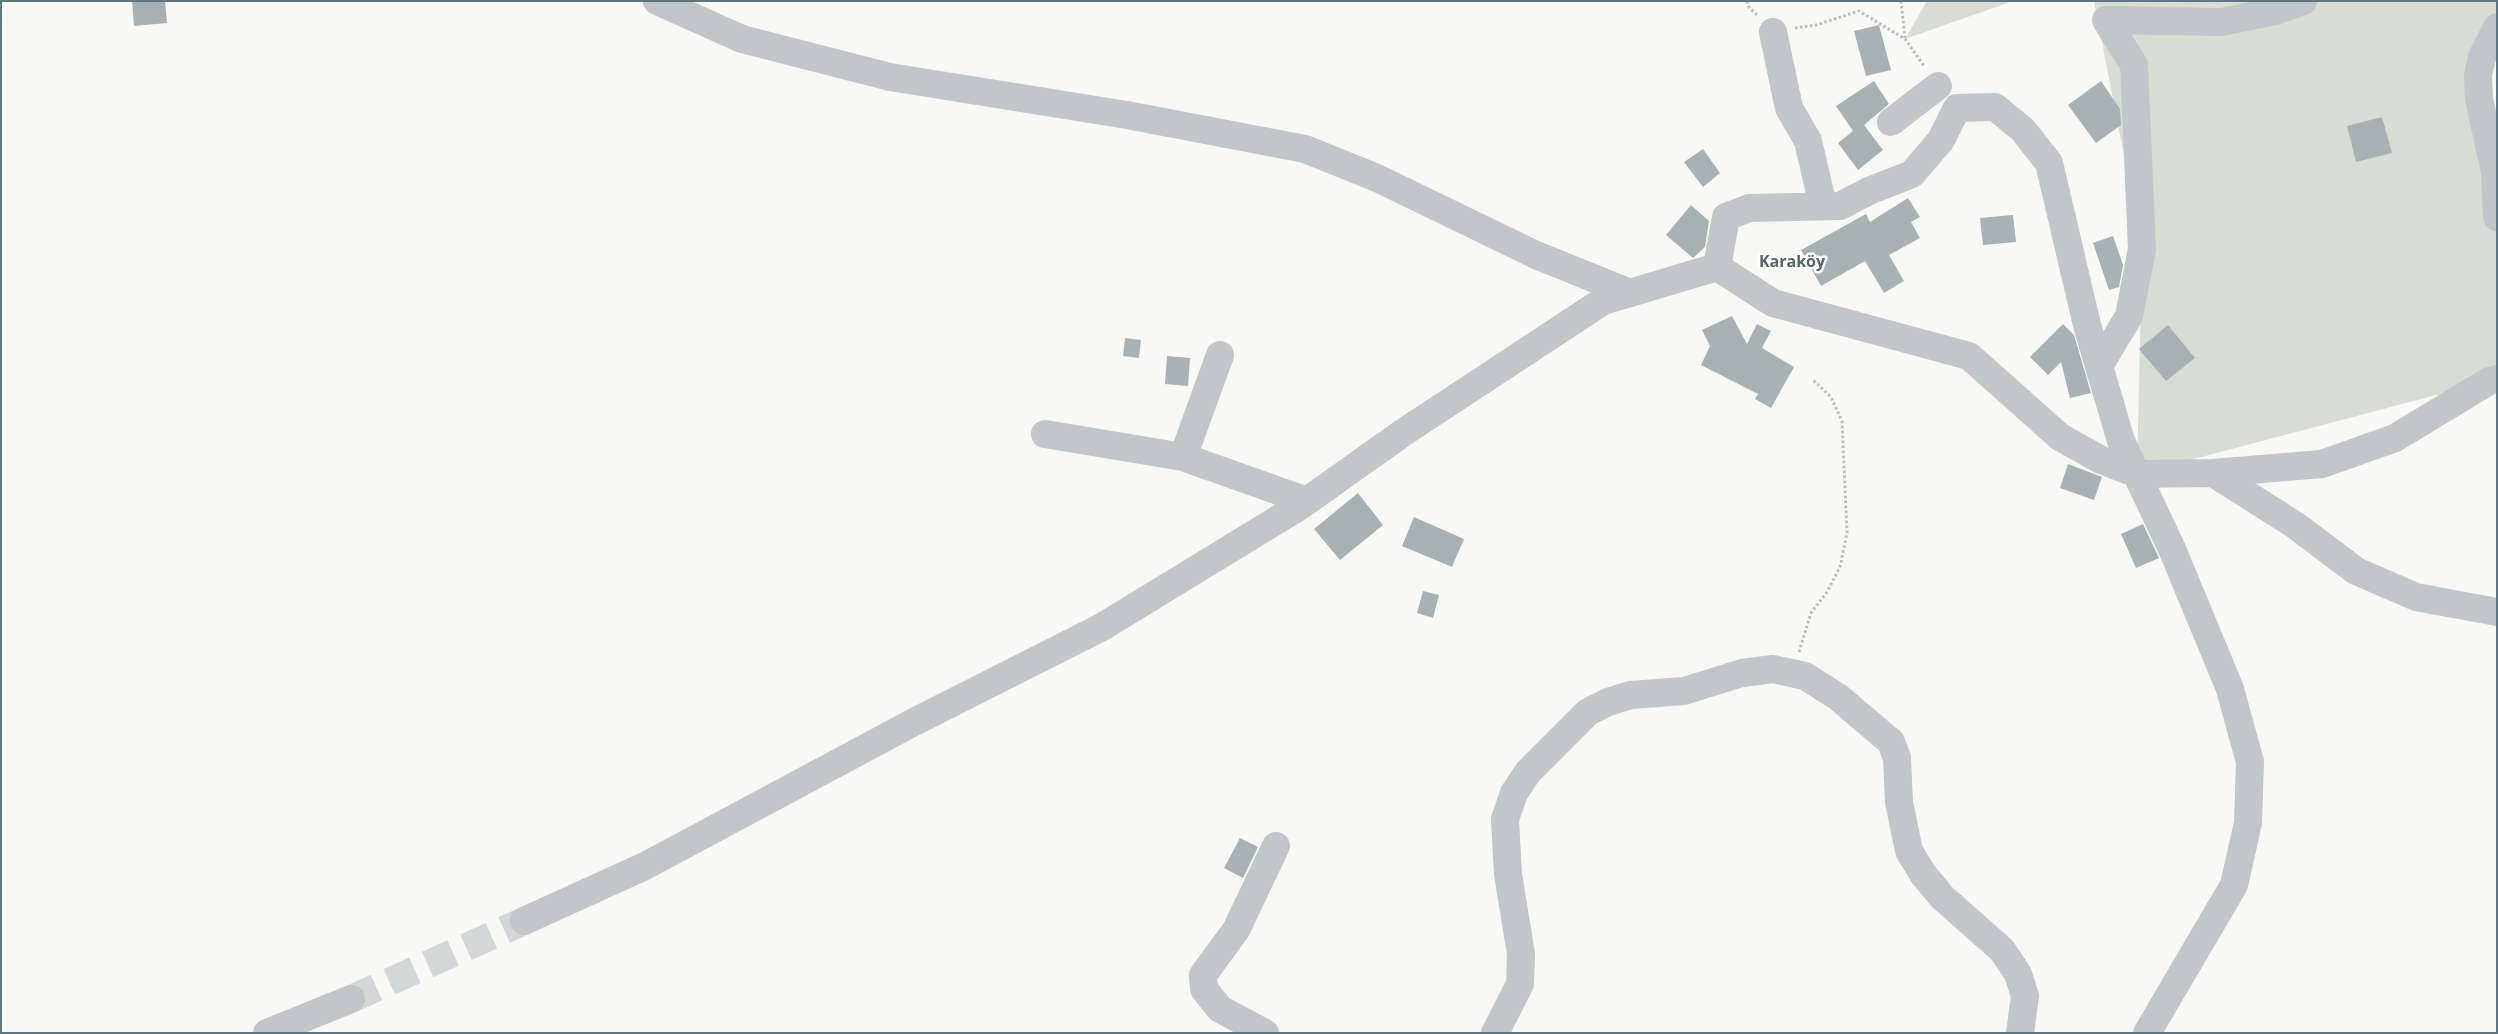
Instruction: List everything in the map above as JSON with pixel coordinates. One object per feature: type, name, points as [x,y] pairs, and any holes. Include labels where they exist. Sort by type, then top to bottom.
[{"type":"street","points":[[657,1],[742,39],[890,77],[1127,115],[1305,149],[1377,178],[1536,255],[1630,293]]},
{"type":"street","points":[[2099,366],[2129,316],[2142,248],[2134,65],[2106,20],[2222,22],[2275,11],[2302,1]]},
{"type":"street","points":[[2497,28],[2482,57],[2478,75],[2479,99],[2495,172],[2497,217]]},
{"type":"street","points":[[1773,32],[1789,108],[1808,140],[1823,206]]},
{"type":"street","points":[[1891,122],[1938,86]]},
{"type":"street","points":[[1717,267],[1726,217],[1749,208],[1840,206],[1869,191],[1912,174],[1941,140],[1957,108],[1994,108],[2023,130],[2049,163],[2099,366],[2121,441],[2172,549],[2230,689],[2250,762],[2248,823],[2234,885],[2147,1033]]},
{"type":"street","points":[[524,921],[645,866],[914,722],[1102,627],[1219,557],[1307,501],[1404,432],[1561,326],[1602,301],[1717,267],[1773,303],[1969,356],[2060,437],[2101,460],[2137,474],[2213,473],[2322,464],[2395,438],[2490,381],[2497,379]]},
{"type":"street","points":[[1183,457],[1220,355]]},
{"type":"street","points":[[1045,434],[1183,457],[1307,501]]},
{"type":"street","points":[[2213,473],[2295,525],[2356,571],[2416,597],[2497,612]]},
{"type":"street","points":[[1495,1033],[1520,984],[1521,954],[1508,874],[1505,819],[1514,794],[1528,772],[1588,712],[1608,702],[1631,695],[1684,691],[1742,672],[1773,669],[1802,675],[1838,697],[1891,742],[1897,758],[1899,802],[1909,851],[1923,874],[1942,897],[2002,950],[2018,974],[2025,996],[2020,1033]]},
{"type":"street","points":[[1265,1033],[1220,1009],[1204,989],[1203,975],[1236,930],[1276,846]]},
{"type":"street","points":[[267,1033],[351,999]]},
{"type":"path","points":[[1747,1],[1749,7],[1773,32],[1816,25],[1859,11],[1905,38],[1938,86]]},
{"type":"path","points":[[1901,1],[1905,38]]},
{"type":"path","points":[[1802,675],[1799,653],[1804,630],[1811,613],[1827,592],[1840,567],[1847,533],[1842,421],[1831,397],[1812,379]]},
{"type":"shaded area","points":[[1927,1],[2013,1],[1905,39]]},
{"type":"shaded area","points":[[2094,1],[2497,1],[2497,19],[2482,57],[2497,232],[2497,379],[2137,474],[2142,249]]},
{"type":"building","points":[[132,1],[165,1],[167,23],[134,26]]},
{"type":"building","points":[[1879,25],[1891,70],[1866,76],[1854,31]]},
{"type":"building","points":[[1874,81],[1889,104],[1864,125],[1883,150],[1858,170],[1838,143],[1853,131],[1836,106]]},
{"type":"building","points":[[2101,81],[2120,109],[2121,125],[2096,143],[2068,105]]},
{"type":"building","points":[[2382,117],[2392,153],[2356,162],[2347,126]]},
{"type":"building","points":[[1703,149],[1720,173],[1703,187],[1684,162]]},
{"type":"building","points":[[1908,198],[1920,217],[1911,222],[1920,238],[1889,255],[1904,281],[1884,293],[1865,261],[1821,286],[1801,250],[1866,214],[1870,222]]},
{"type":"building","points":[[1691,205],[1709,221],[1705,247],[1693,258],[1666,235]]},
{"type":"building","points":[[2013,215],[2016,242],[1983,245],[1980,218]]},
{"type":"building","points":[[2113,236],[2123,265],[2119,287],[2109,290],[2093,243]]},
{"type":"building","points":[[1732,316],[1747,344],[1757,324],[1771,331],[1762,348],[1794,367],[1771,408],[1755,399],[1758,394],[1701,365],[1710,346],[1702,330]]},
{"type":"building","points":[[2063,324],[2074,335],[2091,393],[2070,398],[2061,362],[2048,375],[2030,357]]},
{"type":"building","points":[[2168,325],[2195,358],[2166,381],[2139,349]]},
{"type":"building","points":[[1125,338],[1141,340],[1139,358],[1123,356]]},
{"type":"building","points":[[1167,356],[1190,358],[1188,386],[1165,384]]},
{"type":"building","points":[[2068,464],[2102,477],[2094,500],[2060,488]]},
{"type":"building","points":[[1358,493],[1383,525],[1340,560],[1314,529]]},
{"type":"building","points":[[1414,517],[1464,539],[1452,567],[1402,546]]},
{"type":"building","points":[[2143,524],[2159,558],[2136,568],[2121,534]]},
{"type":"building","points":[[1423,591],[1439,595],[1433,618],[1417,613]]},
{"type":"building","points":[[1240,838],[1258,847],[1243,878],[1224,868]]},
{"type":"tunnel","points":[[351,999],[524,921]]},
{"type":"district","name":"Karaköy","points":[[1792,262]]}]
